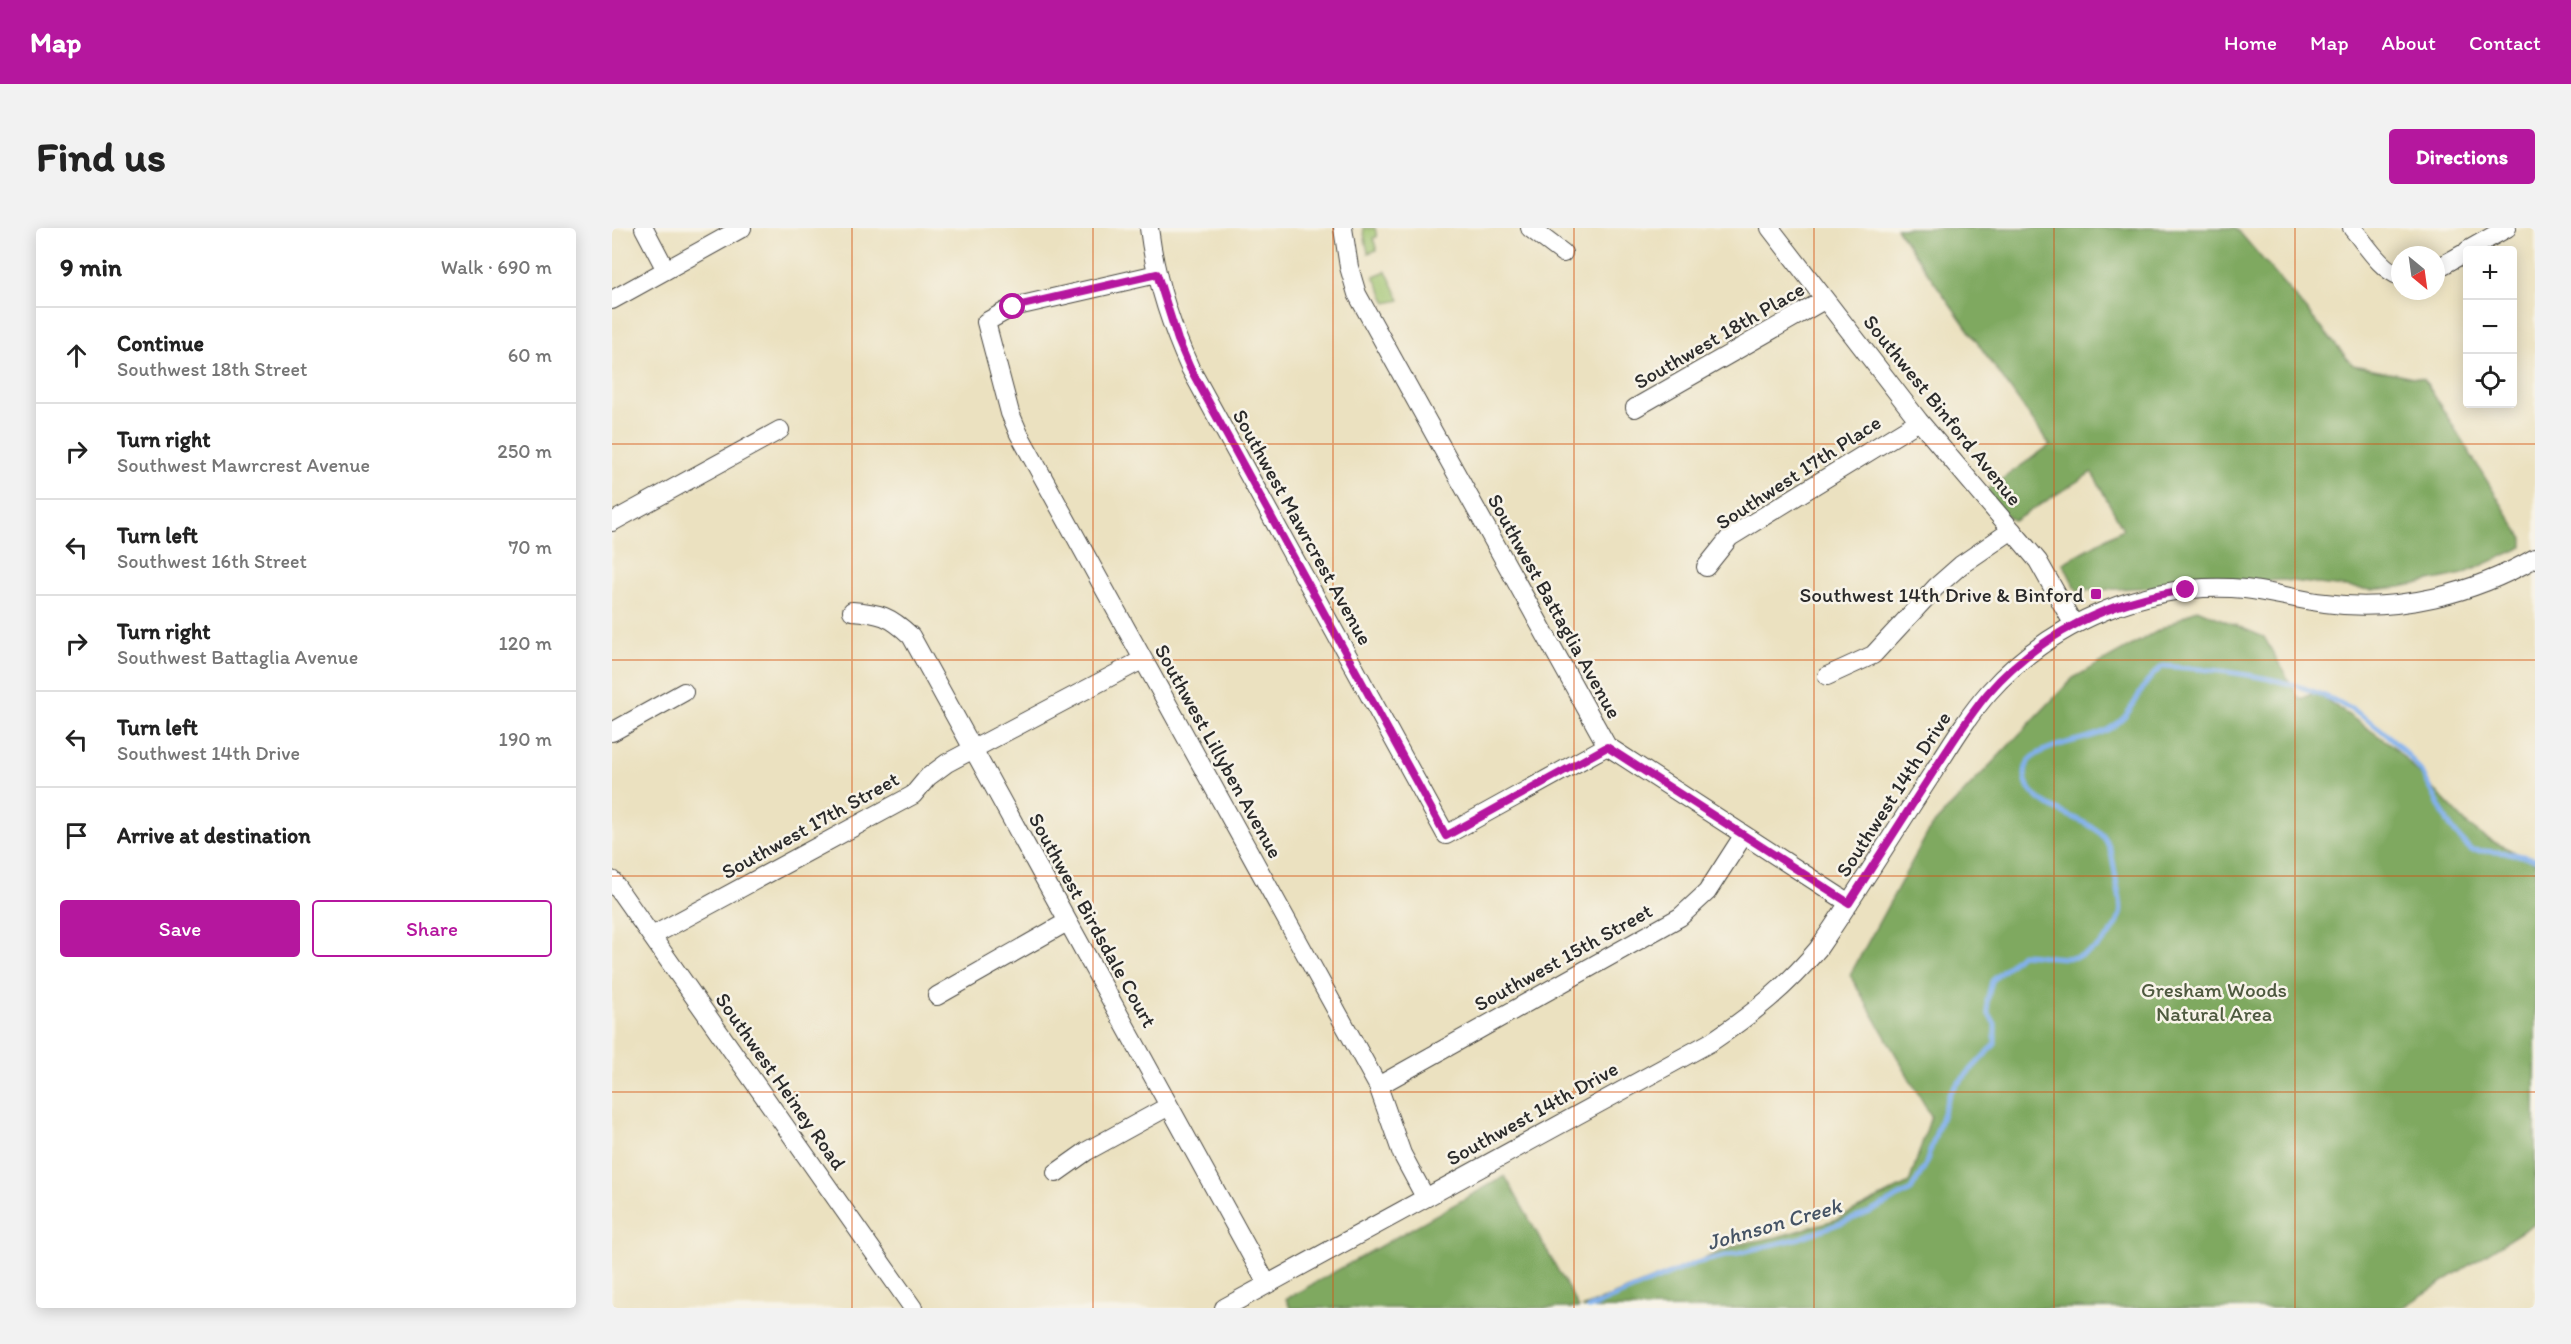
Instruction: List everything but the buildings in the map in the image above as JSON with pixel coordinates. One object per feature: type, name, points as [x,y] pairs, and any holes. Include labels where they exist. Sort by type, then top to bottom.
[{"type":"street","points":[[644,228],[666,270]]},
{"type":"street","points":[[612,300],[742,228]]},
{"type":"street","name":"Southwest Mawrcrest Avenue","points":[[1149,228],[1157,274],[1178,340],[1190,368],[1446,836],[1607,747]]},
{"type":"street","name":"Southwest Battaglia Avenue","points":[[1343,228],[1349,267],[1357,294],[1607,747],[1849,903]]},
{"type":"street","points":[[1530,228],[1563,252]]},
{"type":"street","name":"Southwest Binford Avenue","points":[[1770,228],[1919,422],[2038,561],[2074,625]]},
{"type":"street","points":[[2352,228],[2391,272]]},
{"type":"street","points":[[2476,246],[2507,228]]},
{"type":"street","points":[[2445,264],[2463,254]]},
{"type":"street","name":"Southwest Lillyben Avenue","points":[[1157,274],[1013,307],[986,322],[1010,413],[1019,434],[1142,660],[1378,1086],[1402,1154],[1425,1197]]},
{"type":"street","name":"Southwest 18th Place","points":[[1635,408],[1824,300]]},
{"type":"street","name":"Southwest 17th Place","points":[[1706,567],[1730,537],[1919,422]]},
{"type":"street","points":[[612,522],[780,430]]},
{"type":"street","points":[[1827,676],[1873,655],[1936,586],[1961,565],[2012,530]]},
{"type":"street","name":"Southwest 14th Drive","points":[[1224,1308],[1711,1042],[1754,1013],[1804,966],[1818,949],[1978,705],[2007,673],[2027,656],[2074,625],[2122,604],[2186,590],[2244,589],[2348,605],[2414,601],[2477,585],[2535,558]]},
{"type":"street","name":"Southwest Birdsdale Court","points":[[852,611],[879,613],[896,623],[911,636],[1267,1284]]},
{"type":"street","name":"Southwest 17th Street","points":[[652,936],[913,795],[928,777],[947,763],[1142,660]]},
{"type":"street","points":[[612,732],[684,692]]},
{"type":"street","name":"Southwest 15th Street","points":[[1378,1086],[1680,917],[1707,892],[1743,836]]},
{"type":"street","name":"Southwest Heiney Road","points":[[612,880],[913,1308]]},
{"type":"street","points":[[937,996],[1067,922]]},
{"type":"street","points":[[1056,1173],[1087,1152],[1169,1106]]},
{"type":"green space","points":[[1363,228],[1375,228],[1377,237],[1373,238],[1377,250],[1368,253]]},
{"type":"green space","points":[[1896,228],[2236,228],[2353,365],[2424,379],[2523,539],[2523,547],[2463,574],[2401,587],[2371,590],[2283,580],[2079,591],[2063,563],[2123,529],[2092,472],[2014,521],[1981,494],[2050,445]]},
{"type":"green space","points":[[1386,271],[1400,300],[1387,303],[1374,276]]},
{"type":"green space","name":"Gresham Woods Natural Area","points":[[2197,609],[2264,637],[2300,700],[2315,692],[2393,746],[2468,825],[2486,838],[2535,862],[2535,1223],[2402,1308],[1582,1308],[1740,1244],[1777,1237],[1838,1219],[1909,1183],[1931,1116],[1850,975],[1931,827],[2073,678]]},
{"type":"green space","points":[[1505,1176],[1579,1308],[1290,1308],[1286,1299]]},
{"type":"waterway","name":"Johnson Creek","points":[[1589,1308],[1696,1263],[1800,1238],[1868,1213],[1911,1190],[1925,1166],[1950,1092],[1995,1044],[1995,1024],[1988,1013],[1987,1001],[1992,981],[2021,954],[2069,958],[2083,955],[2104,941],[2114,929],[2120,915],[2120,897],[2107,842],[2091,826],[2040,800],[2031,791],[2026,780],[2026,767],[2030,760],[2038,754],[2103,732],[2115,725],[2130,710],[2146,683],[2163,666],[2235,673],[2269,679],[2333,700],[2363,716],[2391,738],[2417,766],[2453,830],[2471,850],[2509,853],[2535,859]]},
{"type":"place","name":"Southwest 14th Drive & Binford","points":[[2096,594]]},
{"type":"route","points":[[1013,307],[1157,274],[1167,310],[1190,368],[1446,836],[1607,747],[1849,903],[1973,712],[2007,673],[2059,633],[2104,610],[2137,599],[2186,590]]}]
